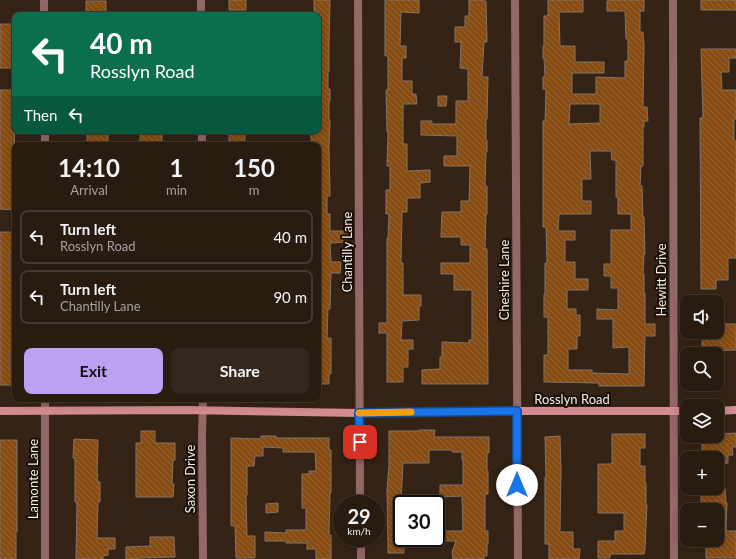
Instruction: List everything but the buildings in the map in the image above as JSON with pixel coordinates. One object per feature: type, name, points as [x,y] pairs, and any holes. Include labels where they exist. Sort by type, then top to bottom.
[{"type":"street","points":[[44,0],[44,12]]},
{"type":"street","points":[[201,0],[201,12]]},
{"type":"street","name":"Chantilly Lane","points":[[358,0],[360,495]]},
{"type":"street","name":"Cheshire Lane","points":[[515,0],[518,559]]},
{"type":"street","name":"Hewitt Drive","points":[[673,0],[674,559]]},
{"type":"street","name":"Lamonte Lane","points":[[44,402],[45,559]]},
{"type":"street","name":"Saxon Drive","points":[[203,402],[203,559]]},
{"type":"street","name":"Rosslyn Road","points":[[0,411],[203,410],[359,413],[517,411],[680,412]]},
{"type":"street","points":[[724,411],[736,410]]},
{"type":"street","points":[[361,547],[361,559]]},
{"type":"slow traffic","points":[[359,413],[411,412]]},
{"type":"route","points":[[360,442],[359,413],[517,411],[517,485]]}]
